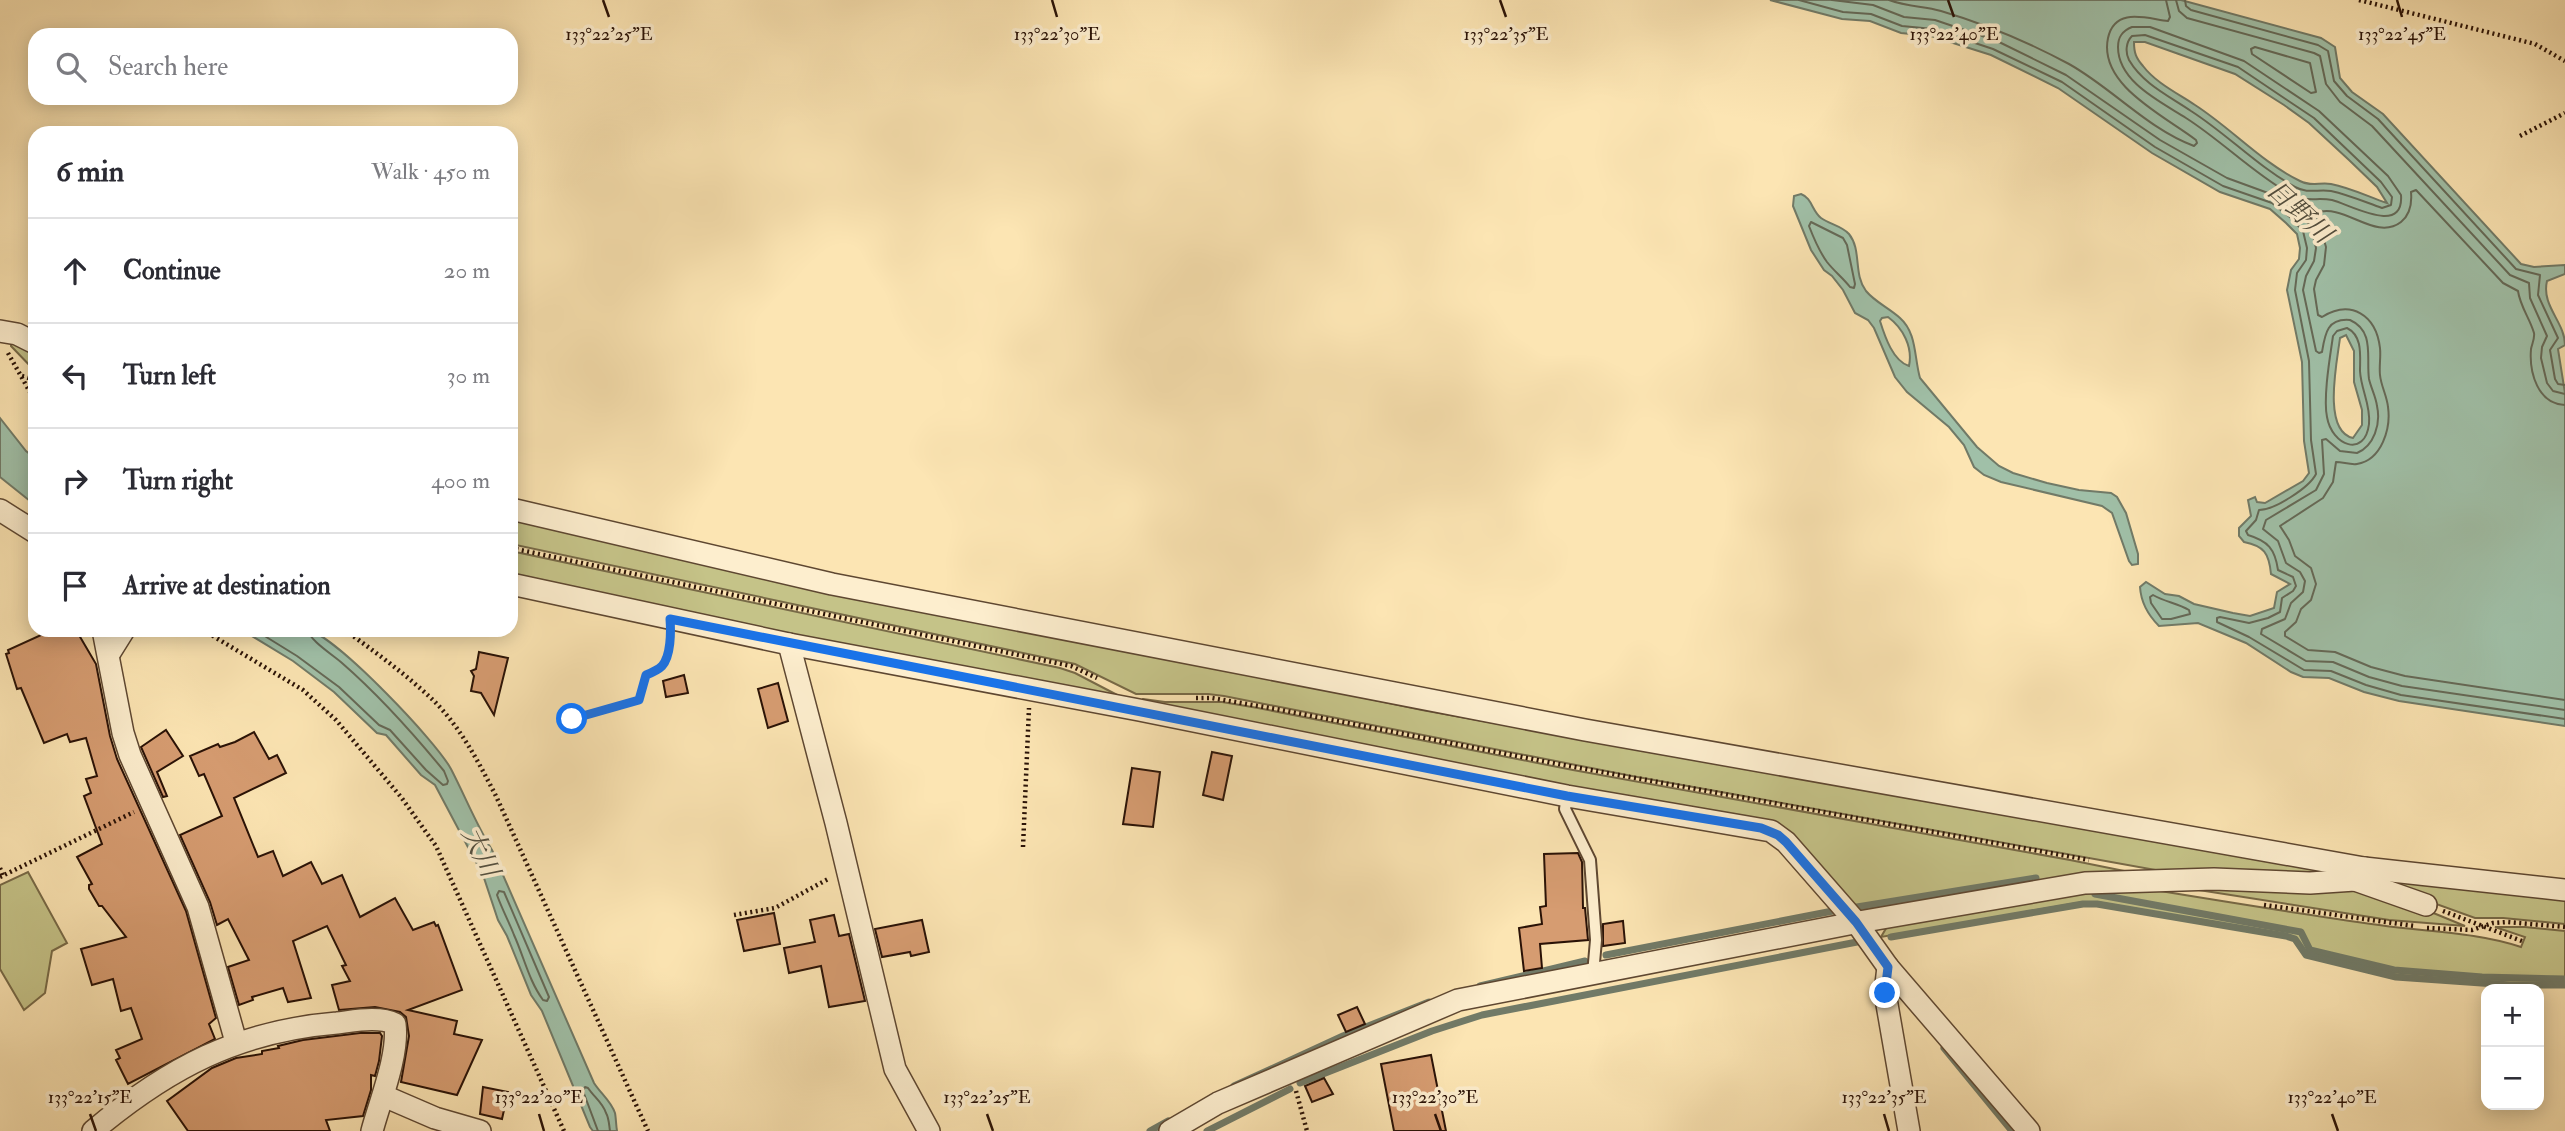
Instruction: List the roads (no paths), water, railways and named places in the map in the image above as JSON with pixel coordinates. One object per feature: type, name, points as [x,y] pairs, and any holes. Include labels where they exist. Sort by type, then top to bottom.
[{"type":"street","points":[[3,340],[17,334],[28,339]]},
{"type":"street","points":[[0,510],[28,528]]},
{"type":"street","points":[[518,511],[832,584],[2359,874],[2565,890]]},
{"type":"street","points":[[518,585],[789,644],[1567,796],[1771,831],[1786,842],[1856,922],[1888,967],[2029,1131]]},
{"type":"street","points":[[105,637],[123,733],[130,755],[198,907],[236,1042]]},
{"type":"street","points":[[109,654],[120,637]]},
{"type":"street","points":[[789,644],[895,1069],[929,1131]]},
{"type":"street","points":[[1170,1131],[1218,1103],[1458,1000],[1856,922],[2085,883],[2214,878],[2310,883],[2359,874],[2426,905]]},
{"type":"street","points":[[1888,967],[1885,993],[1909,1131]]},
{"type":"street","points":[[93,1131],[156,1083],[236,1042],[321,1024],[362,1020],[389,1021],[396,1024],[396,1030],[384,1096],[372,1131]]},
{"type":"street","points":[[384,1096],[435,1118],[480,1131]]},
{"type":"lane","points":[[1567,796],[1565,809],[1590,860],[1596,940],[1593,974]]},
{"type":"water","name":"日野川","points":[[1770,0],[2181,0],[2321,38],[2335,47],[2340,78],[2352,92],[2383,114],[2521,264],[2534,267],[2565,265],[2565,274],[2547,281],[2546,290],[2565,345],[2558,349],[2565,393],[2565,726],[2399,701],[2364,692],[2329,678],[2303,677],[2246,643],[2198,623],[2159,626],[2148,613],[2142,598],[2140,587],[2146,582],[2165,594],[2179,596],[2194,604],[2250,616],[2274,608],[2277,592],[2290,584],[2271,574],[2264,552],[2261,548],[2244,542],[2239,536],[2239,528],[2251,516],[2248,500],[2255,497],[2257,502],[2265,503],[2303,481],[2309,473],[2304,441],[2302,362],[2287,290],[2291,270],[2299,259],[2297,234],[2270,209],[2220,192],[2152,153],[2058,88],[1991,55],[1931,36],[1901,33],[1870,21],[1842,19]],"holes":[[[2134,42],[2145,42],[2235,74],[2284,105],[2309,123],[2349,160],[2377,187],[2387,203],[2338,186],[2304,183],[2286,173],[2208,114],[2154,78],[2137,58]],[[2346,335],[2354,351],[2354,382],[2362,410],[2362,425],[2353,438],[2343,433],[2334,410],[2340,338]]]},
{"type":"water","points":[[1794,196],[1805,196],[1821,218],[1849,234],[1853,240],[1860,277],[1866,291],[1905,324],[1912,338],[1920,378],[1977,447],[1999,466],[2013,473],[2079,490],[2111,493],[2117,497],[2126,513],[2138,554],[2138,564],[2132,565],[2129,561],[2112,513],[2102,506],[2001,482],[1984,475],[1974,467],[1964,445],[1949,427],[1907,392],[1895,377],[1874,328],[1868,320],[1855,313],[1843,290],[1824,270],[1811,250],[1793,206]],"holes":[[[1888,317],[1908,345],[1909,366],[1894,354],[1880,321]]]},
{"type":"water","points":[[0,418],[28,453],[28,499],[0,477]]},
{"type":"water","name":"大川","points":[[254,637],[325,639],[386,693],[442,755],[492,850],[594,1083],[613,1109],[617,1131],[593,1131],[590,1127],[542,1011],[531,995],[498,920],[483,875],[435,785],[421,775],[386,735],[377,733],[334,692],[293,661]]},
{"type":"waterway","points":[[1857,907],[2036,878]]},
{"type":"waterway","points":[[2095,894],[2301,932],[2310,950],[2394,970],[2482,977],[2565,979]]},
{"type":"waterway","points":[[1891,937],[2083,904],[2097,904],[2286,936],[2295,939],[2306,955],[2396,977],[2510,985],[2565,985]]},
{"type":"waterway","points":[[1606,955],[1838,910]]},
{"type":"waterway","points":[[1300,1083],[1432,1031],[1482,1015],[1857,942]]},
{"type":"waterway","points":[[1480,986],[1585,961]]},
{"type":"waterway","points":[[1234,1086],[1343,1036],[1429,1002]]},
{"type":"waterway","points":[[1944,1048],[2012,1131]]},
{"type":"waterway","points":[[1207,1131],[1290,1089]]},
{"type":"waterway","points":[[1150,1131],[1168,1121]]}]
